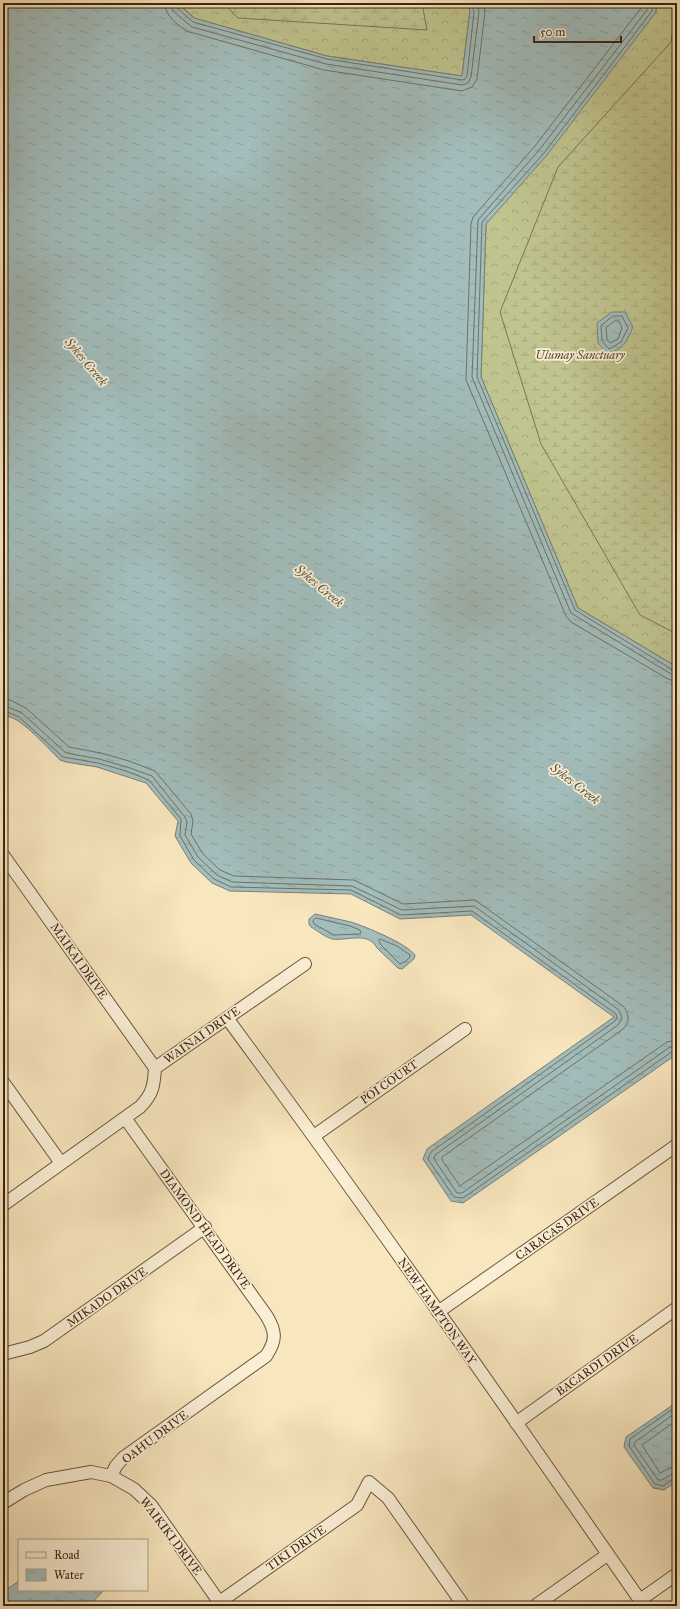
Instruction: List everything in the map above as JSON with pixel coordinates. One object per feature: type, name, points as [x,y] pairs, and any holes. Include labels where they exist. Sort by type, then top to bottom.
[{"type":"street","name":"MAIKAI DRIVE","points":[[3,855],[155,1068]]},
{"type":"street","name":"WAINAI DRIVE","points":[[3,1205],[140,1107],[151,1095],[155,1068],[305,964]]},
{"type":"street","name":"NEW HAMPTON WAY","points":[[227,1018],[314,1136],[642,1603]]},
{"type":"street","name":"POI COURT","points":[[314,1136],[465,1029]]},
{"type":"street","points":[[3,1082],[61,1163]]},
{"type":"street","name":"DIAMOND HEAD DRIVE","points":[[124,1118],[266,1315],[274,1329],[273,1345]]},
{"type":"street","name":"CARACAS DRIVE","points":[[438,1312],[677,1146]]},
{"type":"street","name":"MIKADO DRIVE","points":[[3,1354],[30,1347],[44,1341],[204,1227]]},
{"type":"street","name":"BACARDI DRIVE","points":[[516,1422],[677,1308]]},
{"type":"street","name":"OAHU DRIVE","points":[[111,1476],[116,1466],[123,1458],[266,1356],[273,1345]]},
{"type":"street","points":[[3,1504],[24,1490],[46,1480],[91,1472],[111,1476]]},
{"type":"street","name":"WAIKIKI DRIVE","points":[[111,1476],[134,1488],[151,1505],[219,1605]]},
{"type":"street","name":"TIKI DRIVE","points":[[219,1605],[357,1505],[369,1482],[388,1498],[464,1606]]},
{"type":"street","points":[[535,1606],[607,1555]]},
{"type":"street","points":[[642,1603],[677,1574]]},
{"type":"green space","points":[[178,3],[467,3],[470,11],[462,76],[327,56],[194,18]]},
{"type":"green space","points":[[223,3],[422,3],[427,30],[238,18]]},
{"type":"green space","name":"Ulumay Sanctuary","points":[[656,3],[677,3],[677,667],[578,608],[481,377],[486,224],[656,12]]},
{"type":"green space","name":"Ulumay Sanctuary","points":[[677,8],[677,634],[640,615],[541,444],[500,312],[558,167],[671,42]]},
{"type":"water","name":"Sykes Creek","points":[[3,3],[177,3],[194,18],[327,56],[462,76],[470,11],[467,3],[656,3],[656,12],[547,155],[486,224],[481,377],[578,608],[677,667],[677,1054],[463,1203],[451,1201],[423,1159],[427,1149],[614,1017],[471,915],[400,919],[351,894],[230,891],[212,883],[191,863],[175,836],[178,821],[146,783],[97,767],[60,760],[29,729],[17,720],[3,713]]},
{"type":"water","points":[[612,312],[625,312],[633,327],[624,344],[618,350],[608,354],[598,343],[597,323]]},
{"type":"water","points":[[315,914],[351,922],[385,936],[410,950],[415,955],[414,959],[402,969],[398,968],[373,943],[368,940],[363,938],[333,939],[328,937],[311,927],[309,924],[309,919]]},
{"type":"water","points":[[677,1402],[677,1481],[664,1490],[653,1488],[624,1447],[626,1437]]},
{"type":"water","points":[[18,1582],[18,1591],[103,1591],[89,1606],[3,1606],[3,1592]]}]
